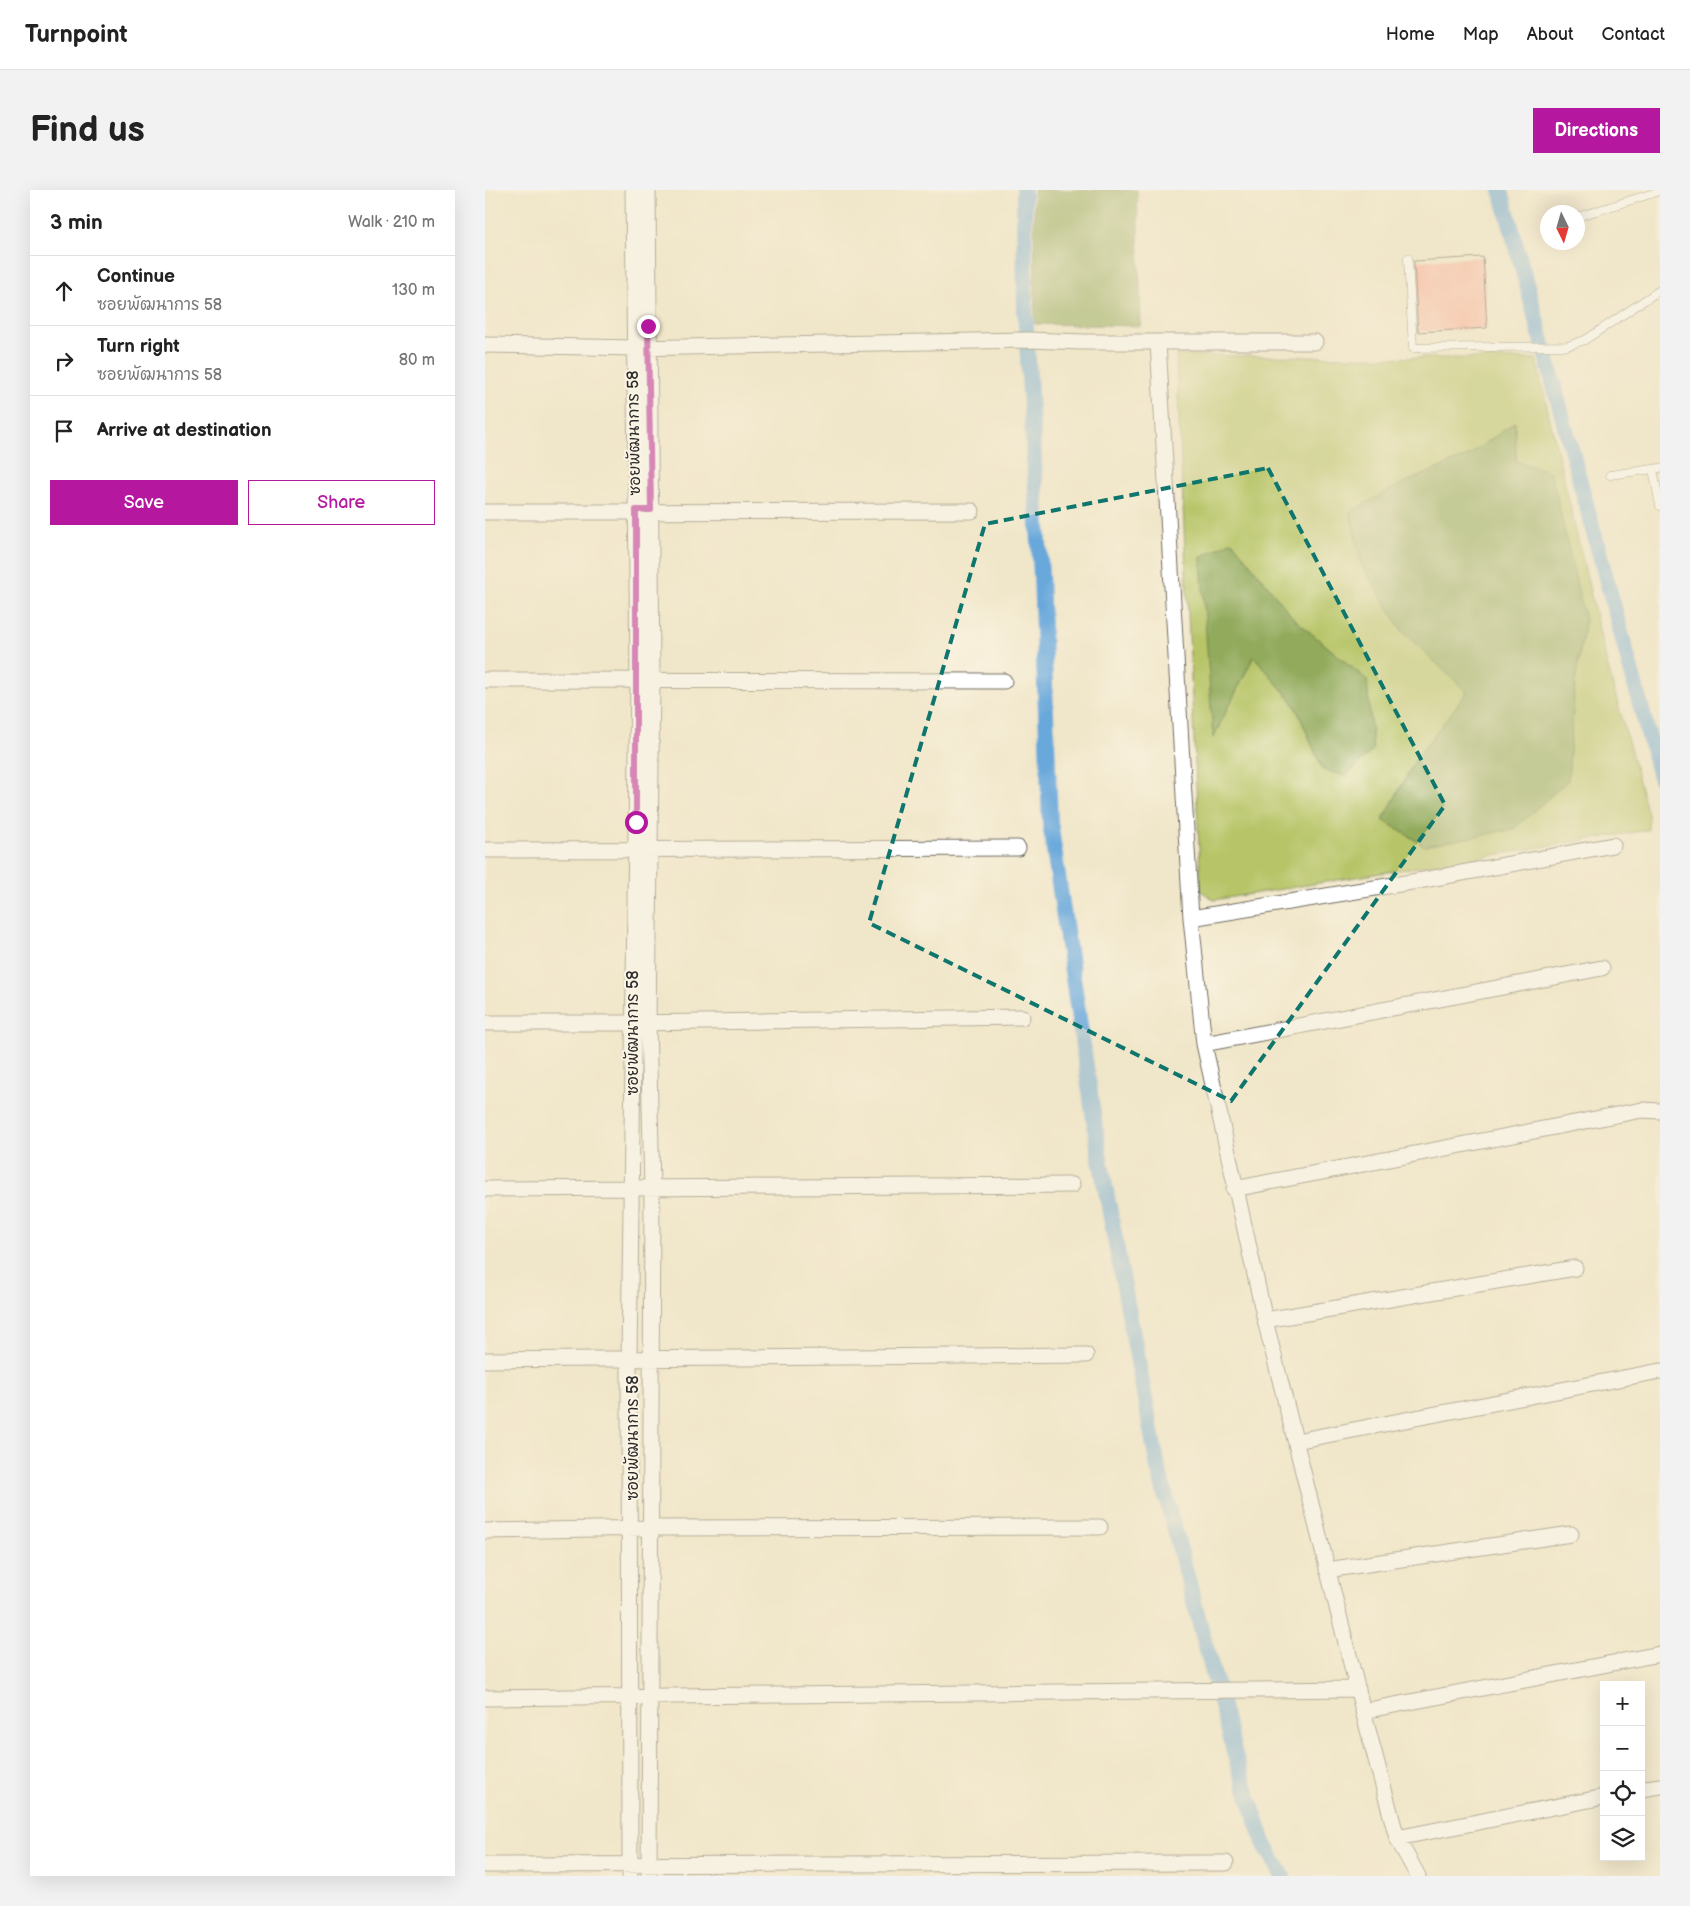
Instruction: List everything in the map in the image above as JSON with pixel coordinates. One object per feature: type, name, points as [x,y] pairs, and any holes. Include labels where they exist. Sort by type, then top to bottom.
[{"type":"street","name":"ซอยพัฒนาการ 58","points":[[630,1871],[629,1360],[632,1189],[641,1023],[645,679],[642,348],[633,190]]},
{"type":"street","name":"ซอยพัฒนาการ 58","points":[[642,348],[648,190]]},
{"type":"street","points":[[485,345],[642,348],[1028,340],[1315,342]]},
{"type":"street","points":[[1158,342],[1191,918],[1204,1044],[1234,1189],[1265,1320],[1363,1711],[1397,1838],[1418,1876]]},
{"type":"street","points":[[485,512],[972,510]]},
{"type":"street","points":[[485,680],[1004,681]]},
{"type":"street","points":[[1191,918],[1424,880],[1613,846]]},
{"type":"street","points":[[485,850],[1018,848]]},
{"type":"street","points":[[1204,1044],[1602,968]]},
{"type":"street","points":[[485,1023],[641,1023],[1022,1017]]},
{"type":"street","name":"ซอยพัฒนาการ 58","points":[[641,1023],[651,1189],[649,1871]]},
{"type":"street","points":[[1234,1189],[1642,1110],[1660,1111]]},
{"type":"street","points":[[485,1189],[1072,1185]]},
{"type":"street","points":[[1265,1320],[1575,1268]]},
{"type":"street","points":[[485,1360],[1086,1355]]},
{"type":"street","points":[[1296,1441],[1660,1371]]},
{"type":"street","points":[[485,1531],[651,1528],[1100,1527]]},
{"type":"street","points":[[1327,1570],[1571,1534]]},
{"type":"street","points":[[1363,1711],[1660,1654]]},
{"type":"street","points":[[485,1698],[1230,1692],[1358,1689]]},
{"type":"street","points":[[1645,1789],[1660,1786]]},
{"type":"street","points":[[1397,1838],[1600,1798]]},
{"type":"street","points":[[485,1866],[649,1871],[1226,1863]]},
{"type":"lane","points":[[1585,215],[1660,192]]},
{"type":"lane","points":[[1408,258],[1413,348],[1567,346],[1585,340],[1660,290]]},
{"type":"lane","points":[[1610,475],[1657,469],[1660,506]]},
{"type":"highlighted area","points":[[1268,468],[1445,805],[1231,1101],[869,923],[985,524]]},
{"type":"green space","points":[[1034,190],[1137,190],[1141,326],[1035,324]]},
{"type":"green space","points":[[1176,355],[1536,359],[1607,664],[1649,818],[1648,830],[1214,900],[1201,891]],"holes":[[[1515,422],[1516,461],[1585,620],[1575,683],[1425,846],[1383,820],[1416,759],[1468,692],[1403,632],[1361,564],[1401,484],[1468,456]],[[1231,541],[1294,619],[1367,680],[1323,770],[1295,705],[1254,656]]]},
{"type":"green space","points":[[1515,422],[1516,461],[1551,472],[1585,620],[1575,683],[1568,780],[1514,829],[1425,846],[1383,820],[1416,759],[1467,692],[1403,632],[1361,564],[1350,512],[1401,484],[1468,456]]},
{"type":"green space","points":[[1232,541],[1294,619],[1367,680],[1373,750],[1346,776],[1323,770],[1295,705],[1254,656],[1213,738],[1201,557]]},
{"type":"building","points":[[1483,257],[1487,328],[1418,332],[1414,261]]},
{"type":"waterway","points":[[1024,190],[1025,310],[1041,575],[1050,822],[1099,1154],[1158,1468],[1237,1762],[1264,1843],[1283,1876]]},
{"type":"waterway","points":[[1501,190],[1660,777]]},
{"type":"route","points":[[636,822],[638,679],[636,510],[651,510],[648,326]]}]
